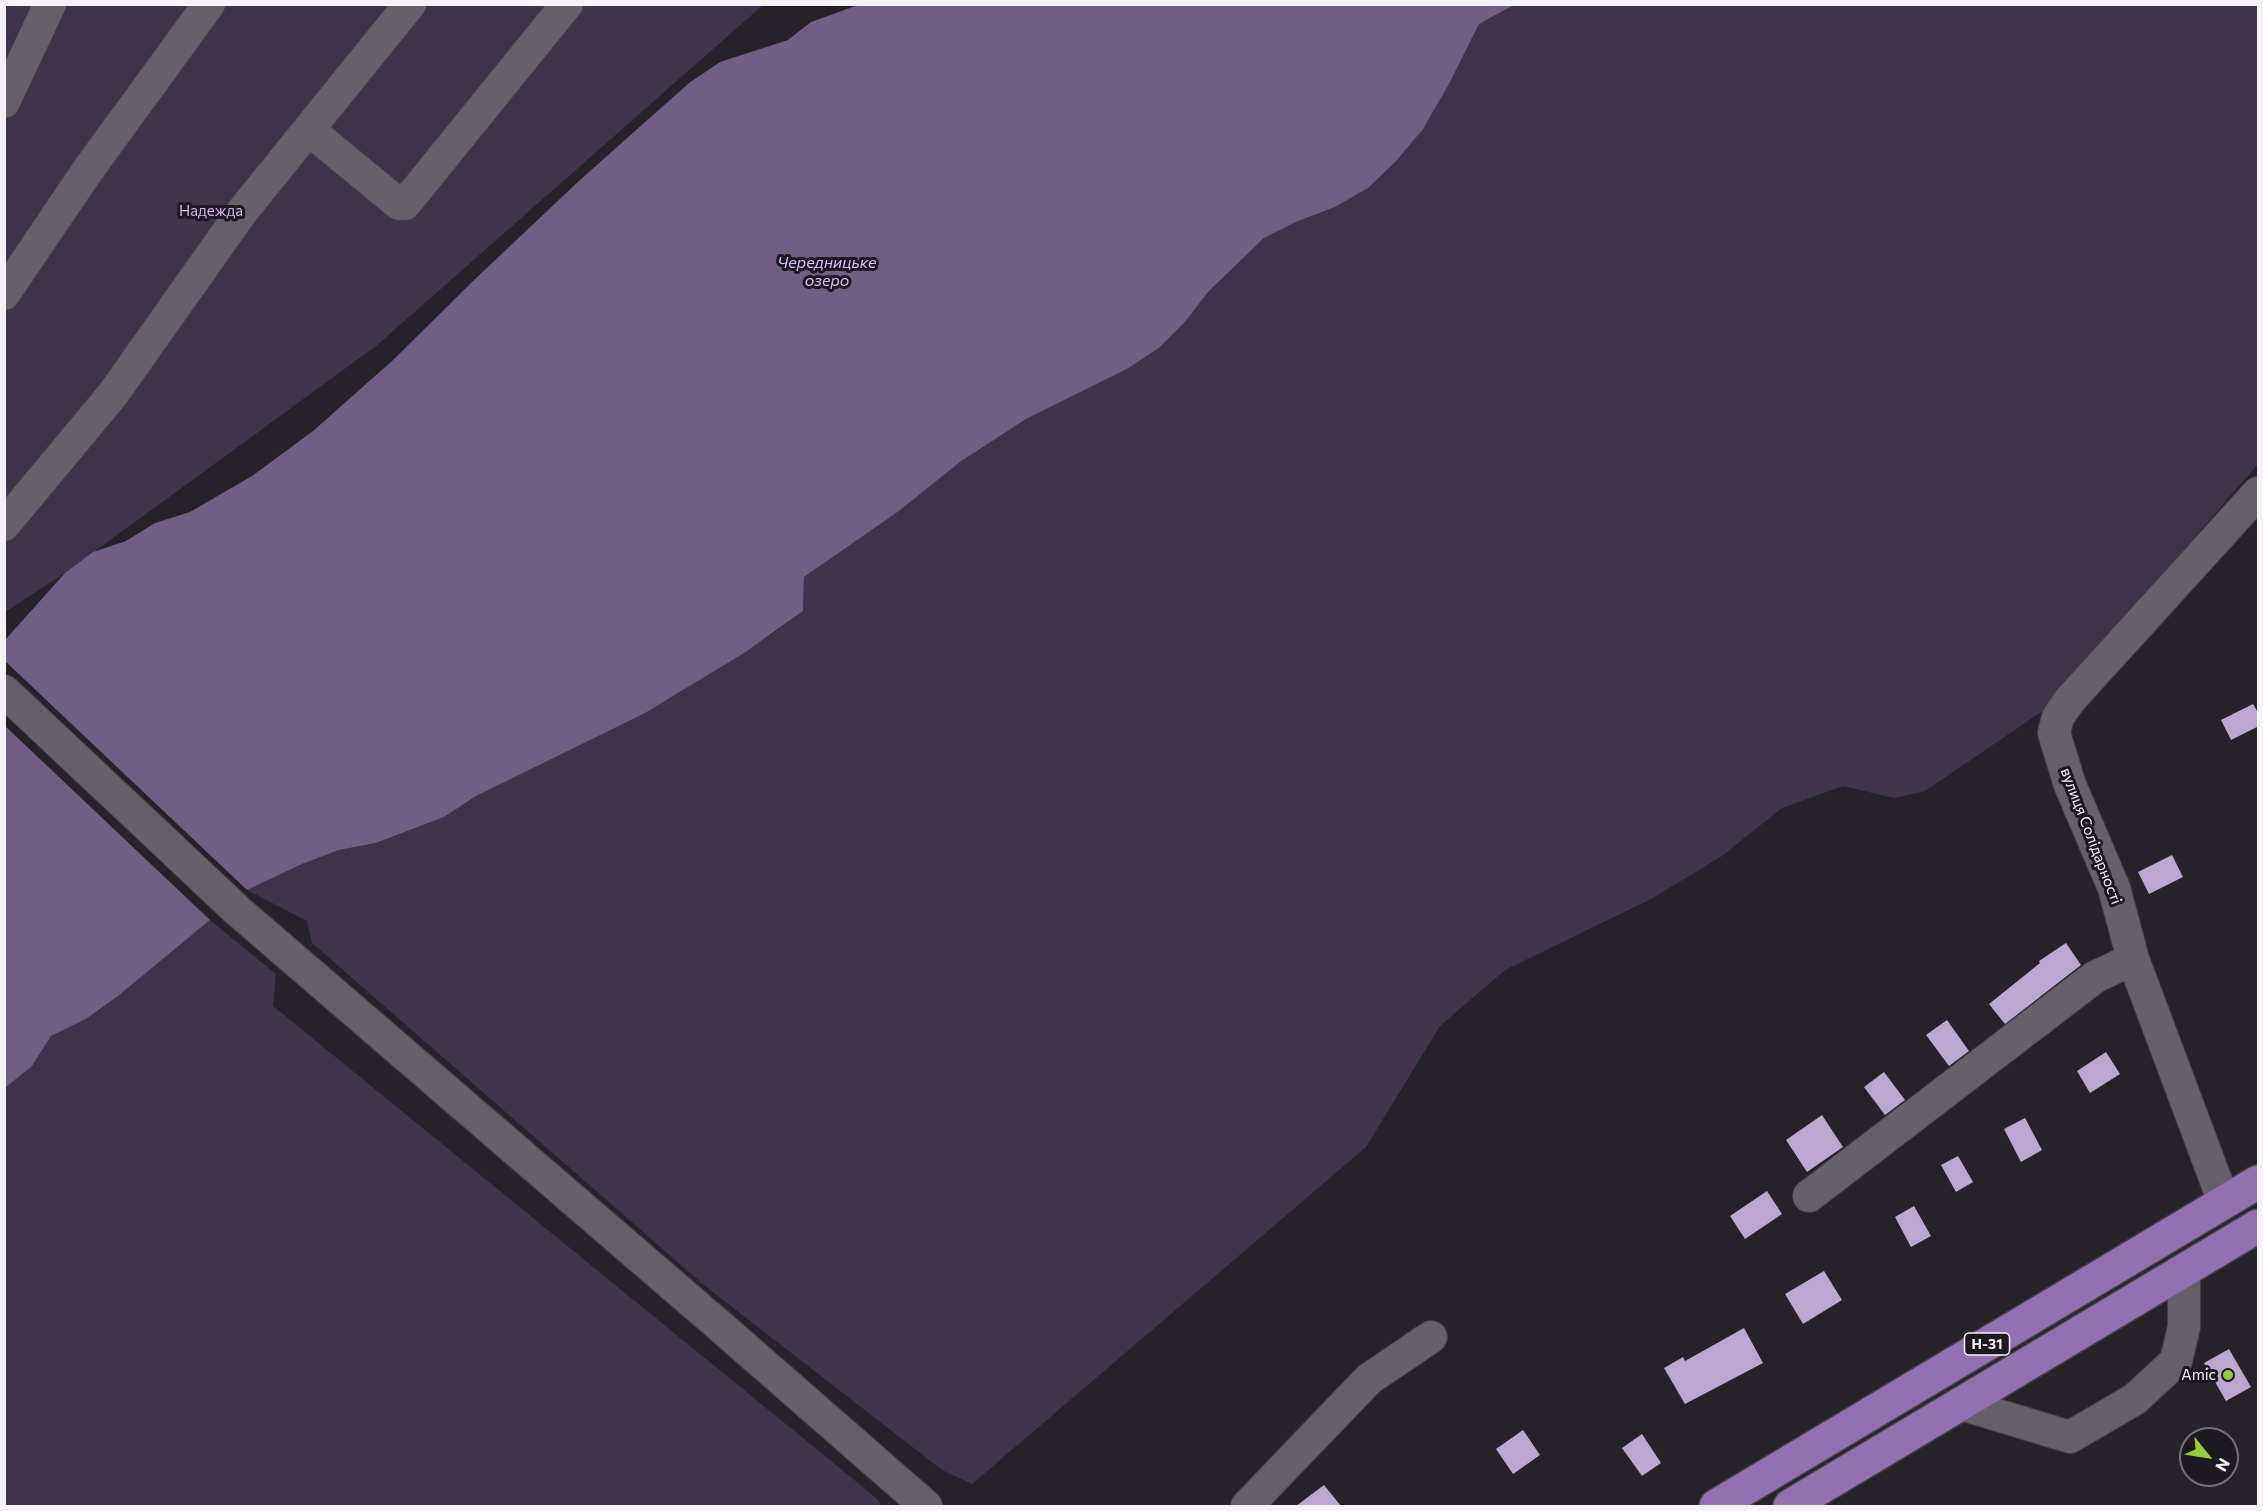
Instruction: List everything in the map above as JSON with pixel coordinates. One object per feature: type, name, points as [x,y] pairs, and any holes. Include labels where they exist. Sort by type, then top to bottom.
[{"type":"main road","name":"Н-31","points":[[1716,1506],[2259,1182]]},
{"type":"main road","name":"Н-31","points":[[1795,1504],[2259,1226]]},
{"type":"street","points":[[4,102],[50,4]]},
{"type":"street","points":[[4,294],[88,170],[209,4]]},
{"type":"street","points":[[4,525],[113,394],[241,213],[410,4]]},
{"type":"street","points":[[309,130],[399,204],[405,204],[567,4]]},
{"type":"street","name":"вулиця Солідарності","points":[[2224,1202],[2133,959],[2114,888],[2070,784],[2054,733],[2058,717],[2069,701],[2259,493]]},
{"type":"street","points":[[4,691],[238,911],[926,1506]]},
{"type":"street","points":[[1809,1196],[2095,977],[2133,959]]},
{"type":"street","points":[[1961,1404],[2070,1437],[2135,1399],[2176,1361],[2184,1327],[2184,1271]]},
{"type":"street","points":[[1247,1506],[1369,1379],[1431,1337]]},
{"type":"green space","name":"Надежда","points":[[5,5],[763,5],[376,346],[65,573],[5,612]]},
{"type":"green space","points":[[1514,5],[2258,5],[2258,464],[2047,708],[1925,791],[1894,798],[1843,786],[1782,808],[1722,856],[1651,899],[1505,970],[1440,1026],[1366,1147],[972,1484],[942,1470],[705,1286],[312,943],[307,921],[247,890],[302,864],[339,850],[376,843],[444,817],[476,796],[677,694],[773,633],[803,611],[804,577],[899,511],[960,462],[1026,419],[1127,369],[1159,348],[1185,322],[1208,292],[1264,238],[1298,221],[1450,82],[1479,24]]},
{"type":"green space","points":[[210,920],[276,974],[273,1006],[852,1478],[882,1506],[5,1506],[5,1088],[32,1066],[51,1036],[86,1019],[118,996]]},
{"type":"water","name":"Чередницьке озеро","points":[[861,4],[1514,5],[1479,24],[1423,129],[1396,161],[1368,188],[1335,207],[1298,221],[1264,238],[1208,292],[1185,322],[1159,348],[1127,369],[1026,419],[960,462],[899,511],[804,577],[803,611],[744,653],[645,713],[476,796],[444,817],[376,843],[339,850],[302,864],[247,890],[5,661],[5,640],[65,573],[93,552],[126,541],[155,523],[190,512],[252,476],[313,431],[392,361],[580,180],[689,83],[720,62],[788,40],[811,22]]},
{"type":"water","points":[[4,725],[210,920],[118,996],[86,1019],[51,1036],[32,1066],[5,1088]]},
{"type":"building","points":[[2253,704],[2259,714],[2259,726],[2231,740],[2221,720]]},
{"type":"building","points":[[2172,855],[2183,877],[2149,894],[2138,872]]},
{"type":"building","points":[[2066,943],[2081,965],[2005,1024],[1989,1004],[2040,963],[2039,961]]},
{"type":"building","points":[[1947,1020],[1969,1051],[1949,1066],[1926,1035]]},
{"type":"building","points":[[2106,1052],[2120,1074],[2090,1093],[2077,1071]]},
{"type":"building","points":[[1884,1072],[1905,1100],[1885,1115],[1864,1087]]},
{"type":"building","points":[[1822,1115],[1843,1147],[1807,1172],[1786,1140]]},
{"type":"building","points":[[2025,1118],[2042,1150],[2021,1162],[2004,1129]]},
{"type":"building","points":[[1958,1156],[1973,1182],[1956,1192],[1941,1165]]},
{"type":"building","points":[[1767,1191],[1782,1214],[1745,1239],[1730,1216]]},
{"type":"building","points":[[1914,1206],[1931,1236],[1911,1247],[1895,1217]]},
{"type":"building","points":[[1824,1271],[1842,1300],[1803,1324],[1785,1294]]},
{"type":"building","points":[[1744,1328],[1763,1363],[1685,1404],[1664,1368],[1683,1357],[1685,1361]]},
{"type":"building","name":"Amic","points":[[2229,1349],[2251,1387],[2226,1401],[2204,1363]]},
{"type":"building","points":[[1523,1430],[1540,1455],[1513,1474],[1496,1449]]},
{"type":"building","points":[[1642,1434],[1661,1463],[1642,1476],[1622,1448]]},
{"type":"building","points":[[1324,1485],[1341,1506],[1296,1506]]},
{"type":"place","name":"Amic","points":[[2228,1375]]}]
